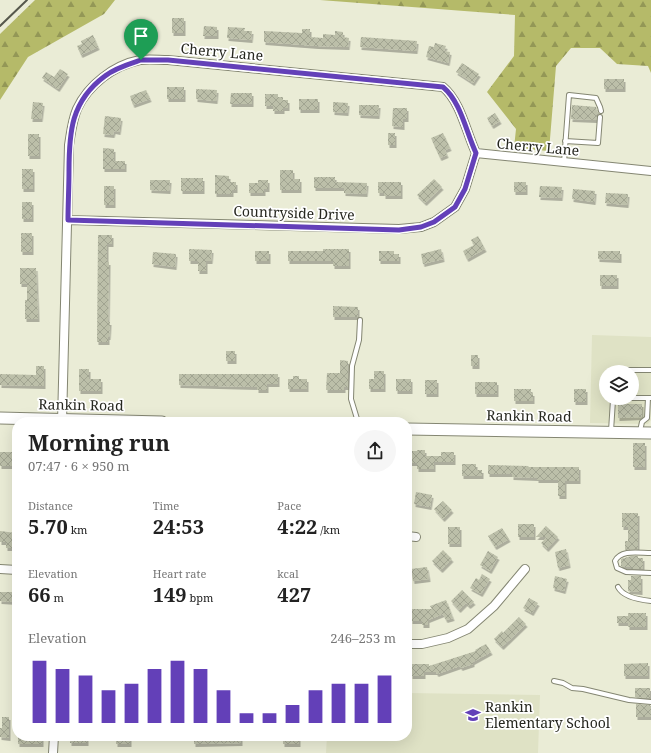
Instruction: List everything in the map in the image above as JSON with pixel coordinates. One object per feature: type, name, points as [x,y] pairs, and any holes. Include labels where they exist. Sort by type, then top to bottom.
[{"type":"street","name":"Cherry Lane","points":[[62,417],[69,145],[72,125],[77,109],[87,92],[105,75],[125,65],[141,60],[168,60],[443,87],[451,94],[457,104],[476,153],[651,171]]},
{"type":"street","name":"Countryside Drive","points":[[68,220],[399,230],[421,227],[434,222],[455,207],[465,189],[476,153]]},
{"type":"street","name":"Rankin Road","points":[[0,418],[12,419]]},
{"type":"street","name":"Rankin Road","points":[[412,429],[646,434]]},
{"type":"street","points":[[0,569],[12,570]]},
{"type":"street","points":[[412,644],[422,644],[448,638],[468,629],[494,606],[525,569]]},
{"type":"street","points":[[53,753],[54,741]]},
{"type":"lane","points":[[564,162],[569,95],[596,98],[601,111]]},
{"type":"lane","points":[[565,141],[598,143],[600,117]]},
{"type":"lane","points":[[356,417],[351,399],[352,366],[358,340],[360,320]]},
{"type":"lane","points":[[639,370],[651,370]]},
{"type":"lane","points":[[639,398],[650,398],[647,418],[642,422],[646,434]]},
{"type":"lane","points":[[611,433],[612,405]]},
{"type":"lane","points":[[651,553],[622,553],[617,556],[615,560],[617,568],[626,572],[651,573]]},
{"type":"lane","points":[[618,587],[620,591],[626,594],[642,600],[651,601]]},
{"type":"lane","points":[[554,681],[564,683],[572,688],[583,689],[629,700],[651,702]]},
{"type":"shaded area","points":[[592,335],[651,337],[651,420],[648,424],[590,423]]},
{"type":"shaded area","name":"Rankin Elementary School","points":[[412,693],[540,695],[538,753],[326,753],[327,741],[412,741]]},
{"type":"green space","points":[[35,0],[115,0],[104,14],[28,57],[0,100],[0,34]]},
{"type":"green space","points":[[320,0],[651,0],[651,73],[648,66],[617,64],[600,48],[571,48],[556,66],[549,151],[514,148],[516,129],[487,92],[514,56],[515,15]]},
{"type":"building","points":[[172,18],[184,18],[184,33],[172,33]]},
{"type":"building","points":[[135,22],[152,22],[152,32],[135,32]]},
{"type":"building","points":[[204,26],[217,27],[217,36],[203,36]]},
{"type":"building","points":[[228,27],[245,28],[244,31],[252,31],[251,40],[227,38]]},
{"type":"building","points":[[302,29],[310,29],[310,37],[323,38],[323,34],[335,35],[335,31],[343,32],[343,37],[349,38],[348,47],[264,42],[264,31],[302,33]]},
{"type":"building","points":[[93,35],[98,47],[81,55],[77,46],[82,44],[81,41]]},
{"type":"building","points":[[361,37],[417,41],[416,51],[360,47]]},
{"type":"building","points":[[435,43],[446,46],[444,51],[450,52],[448,63],[426,57],[429,46],[434,47]]},
{"type":"building","points":[[462,63],[479,74],[473,83],[456,72]]},
{"type":"building","points":[[60,69],[68,74],[58,89],[42,78],[46,72],[54,77]]},
{"type":"building","points":[[604,79],[624,79],[624,89],[604,89]]},
{"type":"building","points":[[167,87],[184,87],[184,99],[167,99]]},
{"type":"building","points":[[196,89],[217,90],[216,101],[196,99]]},
{"type":"building","points":[[146,90],[150,99],[133,105],[130,96]]},
{"type":"building","points":[[231,93],[252,93],[252,104],[230,104]]},
{"type":"building","points":[[265,94],[278,94],[278,97],[283,97],[283,100],[288,100],[288,108],[283,108],[283,111],[273,111],[273,106],[265,106]]},
{"type":"building","points":[[299,99],[318,99],[318,110],[299,110]]},
{"type":"building","points":[[33,102],[43,103],[41,119],[31,119]]},
{"type":"building","points":[[333,102],[348,103],[347,113],[333,112]]},
{"type":"building","points":[[359,105],[379,105],[378,116],[359,115]]},
{"type":"building","points":[[572,105],[596,107],[599,114],[597,115],[596,120],[571,119]]},
{"type":"building","points":[[393,108],[407,108],[407,119],[403,119],[403,127],[392,126]]},
{"type":"building","points":[[495,113],[500,121],[492,126],[487,118]]},
{"type":"building","points":[[105,116],[121,118],[119,132],[114,131],[113,135],[103,134]]},
{"type":"building","points":[[388,133],[395,133],[395,145],[388,145]]},
{"type":"building","points":[[443,133],[450,148],[445,150],[447,155],[440,158],[431,138]]},
{"type":"building","points":[[28,134],[39,134],[39,156],[28,156]]},
{"type":"building","points":[[103,148],[114,149],[114,161],[125,161],[125,169],[103,169]]},
{"type":"building","points":[[22,169],[33,169],[33,189],[22,189]]},
{"type":"building","points":[[280,170],[293,170],[293,179],[300,179],[300,190],[280,190]]},
{"type":"building","points":[[215,175],[229,176],[229,182],[236,182],[236,190],[232,190],[232,194],[215,194]]},
{"type":"building","points":[[314,177],[335,177],[335,182],[367,183],[366,194],[344,193],[344,188],[314,188]]},
{"type":"building","points":[[181,178],[203,178],[203,191],[181,191]]},
{"type":"building","points":[[434,179],[442,187],[425,203],[417,195]]},
{"type":"building","points":[[150,180],[170,180],[169,191],[150,190]]},
{"type":"building","points":[[258,180],[268,180],[268,189],[264,189],[264,193],[249,193],[249,183],[258,183]]},
{"type":"building","points":[[378,182],[401,182],[401,196],[384,196],[384,193],[378,193]]},
{"type":"building","points":[[514,182],[526,182],[526,192],[514,192]]},
{"type":"building","points":[[104,186],[114,186],[114,205],[104,205]]},
{"type":"building","points":[[540,186],[562,187],[561,198],[539,197]]},
{"type":"building","points":[[573,189],[595,191],[594,202],[572,199]]},
{"type":"building","points":[[606,193],[628,194],[627,205],[605,203]]},
{"type":"building","points":[[22,202],[32,202],[32,219],[22,219]]},
{"type":"building","points":[[21,233],[32,233],[32,252],[21,252]]},
{"type":"building","points":[[98,235],[112,235],[112,244],[107,244],[107,262],[109,262],[108,322],[110,322],[108,342],[97,342]]},
{"type":"building","points":[[478,236],[485,249],[467,259],[463,251],[474,245],[471,240]]},
{"type":"building","points":[[189,249],[212,250],[211,261],[206,261],[206,271],[198,271],[198,261],[189,261]]},
{"type":"building","points":[[323,249],[349,249],[349,266],[333,266],[333,261],[288,261],[288,251],[323,251]]},
{"type":"building","points":[[441,249],[443,259],[423,264],[421,254]]},
{"type":"building","points":[[255,251],[269,251],[269,261],[255,261]]},
{"type":"building","points":[[379,251],[394,251],[394,254],[399,254],[399,261],[379,261]]},
{"type":"building","points":[[598,251],[620,251],[620,260],[598,259]]},
{"type":"building","points":[[153,252],[176,254],[175,267],[152,264]]},
{"type":"building","points":[[20,268],[36,268],[38,319],[25,319],[27,284],[20,284]]},
{"type":"building","points":[[600,275],[617,275],[617,286],[600,286]]},
{"type":"building","points":[[333,306],[358,307],[358,317],[333,317]]},
{"type":"building","points":[[226,351],[235,351],[235,361],[226,361]]},
{"type":"building","points":[[471,355],[478,355],[478,366],[471,366]]},
{"type":"building","points":[[340,360],[348,361],[348,387],[344,387],[344,390],[326,390],[327,373],[340,373]]},
{"type":"building","points":[[36,366],[44,366],[44,386],[0,385],[0,374],[36,375]]},
{"type":"building","points":[[79,369],[89,369],[89,379],[101,379],[101,391],[79,391]]},
{"type":"building","points":[[374,371],[384,371],[384,389],[369,389],[369,379],[374,379]]},
{"type":"building","points":[[179,374],[278,374],[278,384],[267,384],[267,390],[257,390],[257,387],[179,385]]},
{"type":"building","points":[[293,376],[299,376],[299,379],[307,379],[307,389],[288,389],[288,379],[293,379]]},
{"type":"building","points":[[396,379],[411,379],[411,391],[396,391]]},
{"type":"building","points":[[425,380],[437,380],[437,394],[425,394]]},
{"type":"building","points":[[475,382],[497,382],[497,394],[475,394]]},
{"type":"building","points":[[514,389],[531,389],[531,393],[533,393],[533,401],[514,401]]},
{"type":"building","points":[[574,389],[586,389],[586,402],[574,402]]},
{"type":"building","points":[[642,404],[642,417],[618,418],[618,405]]},
{"type":"building","points":[[633,443],[645,443],[645,467],[633,467]]},
{"type":"building","points":[[425,450],[425,456],[441,456],[441,452],[454,452],[454,462],[434,462],[434,469],[417,469],[417,463],[412,463],[412,451]]},
{"type":"building","points":[[0,452],[12,452],[12,466],[0,466]]},
{"type":"building","points":[[462,464],[476,464],[476,470],[482,470],[482,476],[462,476]]},
{"type":"building","points":[[488,465],[579,467],[579,481],[565,481],[565,496],[558,496],[558,480],[537,480],[537,478],[512,477],[512,474],[488,474]]},
{"type":"building","points":[[416,492],[432,495],[430,507],[414,504]]},
{"type":"building","points":[[443,501],[452,510],[443,519],[434,509]]},
{"type":"building","points":[[622,513],[638,513],[638,549],[625,550],[625,541],[628,541],[628,527],[622,527]]},
{"type":"building","points":[[518,524],[534,524],[534,537],[518,537]]},
{"type":"building","points":[[546,526],[558,537],[547,549],[541,543],[547,537],[536,537]]},
{"type":"building","points":[[448,527],[460,527],[460,544],[448,544]]},
{"type":"building","points":[[502,528],[509,539],[495,547],[488,536]]},
{"type":"building","points":[[0,531],[12,532],[12,548],[6,548],[6,542],[0,542]]},
{"type":"building","points":[[566,549],[569,565],[558,568],[555,552]]},
{"type":"building","points":[[443,550],[452,559],[441,570],[432,561]]},
{"type":"building","points":[[488,551],[498,557],[490,571],[480,565]]},
{"type":"building","points":[[631,556],[643,558],[643,569],[631,569],[631,567],[621,566],[621,559]]},
{"type":"building","points":[[427,567],[429,579],[413,581],[412,569]]},
{"type":"building","points":[[482,574],[490,579],[481,594],[470,588],[476,578],[479,580]]},
{"type":"building","points":[[555,576],[567,579],[564,591],[553,588]]},
{"type":"building","points":[[631,576],[641,576],[641,592],[628,591],[628,580],[631,580]]},
{"type":"building","points":[[462,590],[474,602],[469,606],[466,603],[459,610],[451,601]]},
{"type":"building","points":[[0,592],[12,592],[12,602],[0,601]]},
{"type":"building","points":[[529,598],[538,603],[532,613],[523,608]]},
{"type":"building","points":[[446,600],[453,618],[446,620],[443,614],[428,620],[428,625],[422,625],[422,621],[412,621],[412,609],[432,609],[430,606]]},
{"type":"building","points":[[628,613],[646,613],[646,627],[628,627],[628,623],[617,623],[617,616],[628,616]]},
{"type":"building","points":[[519,617],[526,624],[502,647],[494,639],[502,631],[503,633]]},
{"type":"building","points":[[486,644],[491,652],[473,662],[473,664],[461,668],[460,666],[437,674],[436,672],[424,672],[424,676],[412,676],[412,664],[429,664],[429,666],[476,651],[475,650]]},
{"type":"building","points":[[648,663],[648,676],[624,676],[624,664]]},
{"type":"building","points":[[635,688],[650,688],[650,698],[635,697]]},
{"type":"building","points":[[636,704],[650,705],[651,717],[636,717]]},
{"type":"building","points":[[2,717],[9,717],[9,738],[0,737]]},
{"type":"building","points":[[18,741],[42,741],[42,744],[18,744]]},
{"type":"building","points":[[70,741],[87,741],[87,743],[70,743]]},
{"type":"building","points":[[116,741],[130,741],[130,744],[116,744]]},
{"type":"building","points":[[194,741],[241,741],[241,743],[194,744]]},
{"type":"building","points":[[283,741],[299,741],[299,744],[283,744]]},
{"type":"railway","points":[[0,26],[27,0]]},
{"type":"place","name":"Rankin Elementary School","points":[[473,715]]},
{"type":"route","points":[[141,60],[168,60],[426,84],[443,87],[451,94],[457,104],[476,153],[465,189],[455,207],[434,222],[421,227],[399,230],[68,220],[69,145],[72,125],[77,109],[87,92],[105,75],[125,65],[141,60]]}]
